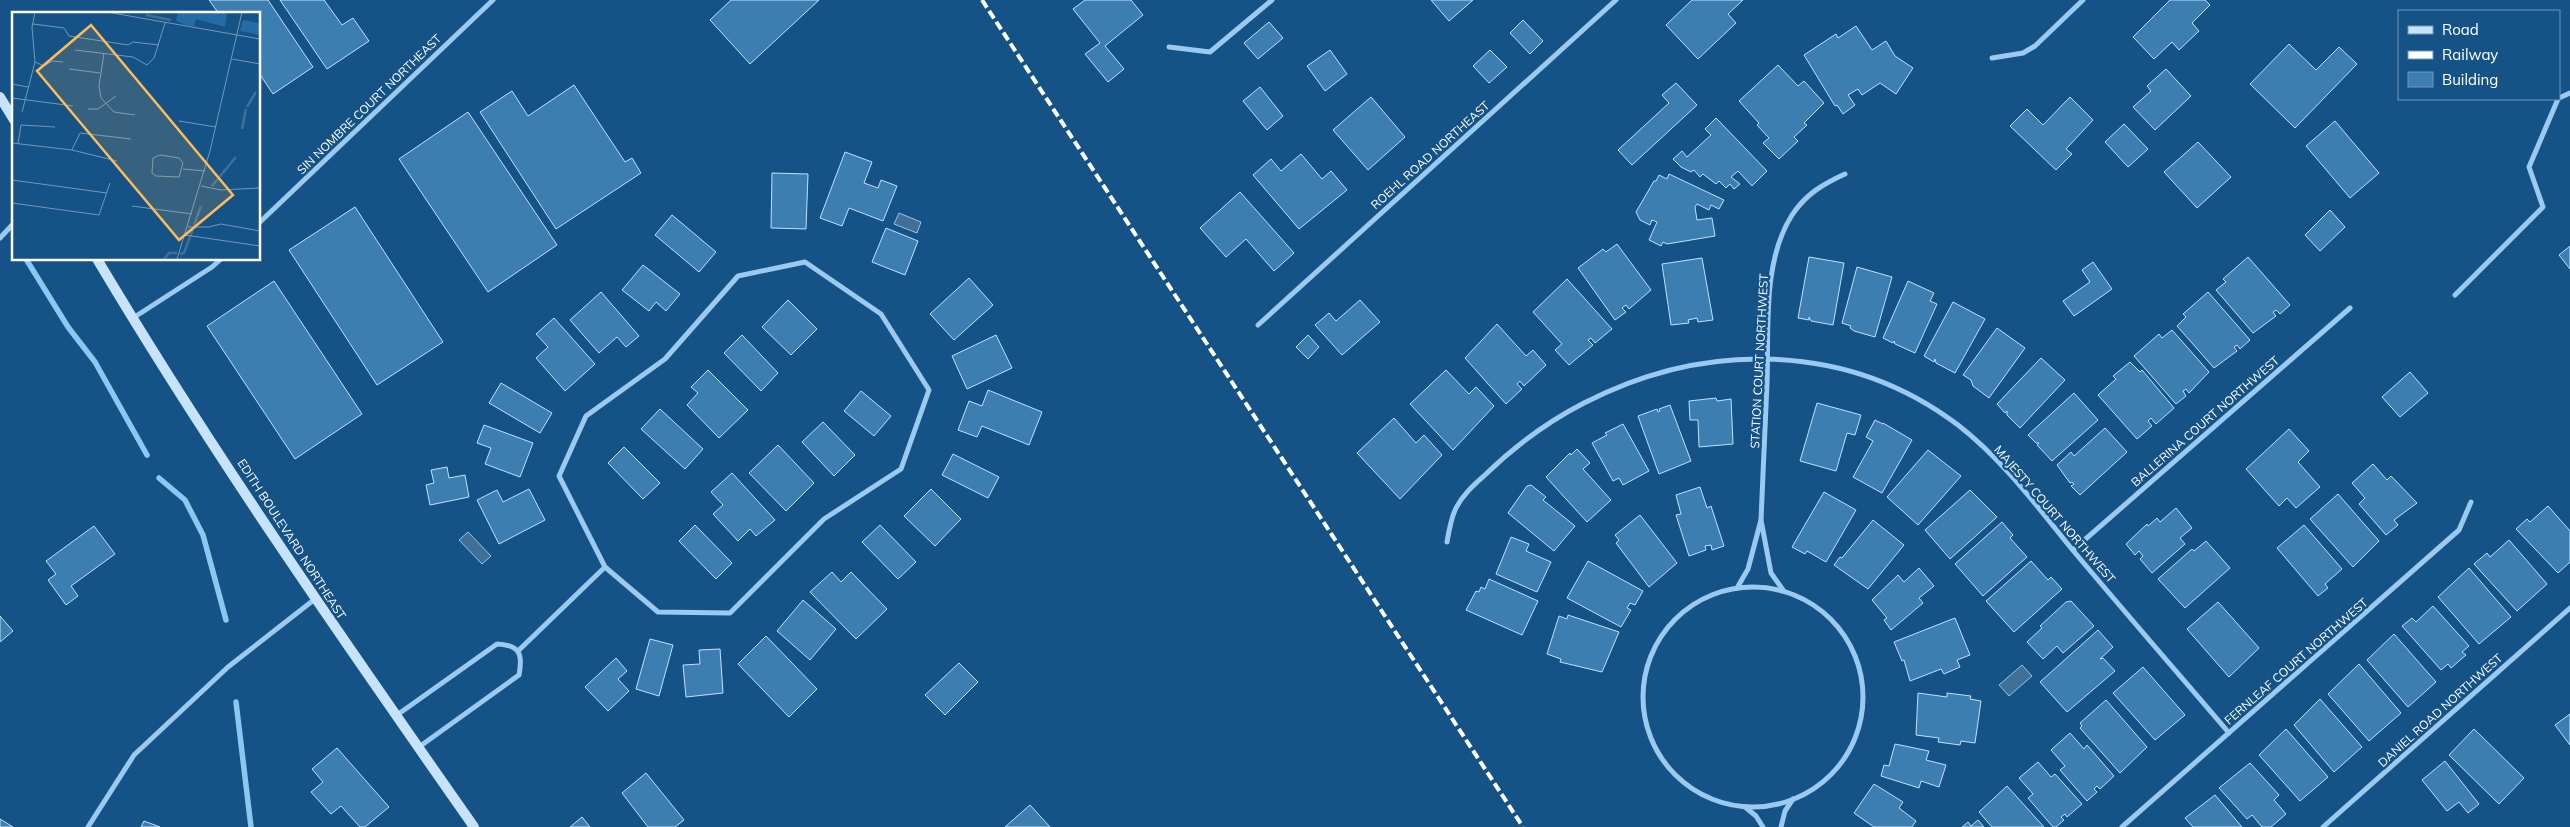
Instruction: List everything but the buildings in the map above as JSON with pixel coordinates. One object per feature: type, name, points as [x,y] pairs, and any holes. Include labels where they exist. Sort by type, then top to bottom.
[{"type":"street","name":"SIN NOMBRE COURT NORTHEAST","points":[[260,222],[493,0]]},
{"type":"street","points":[[1169,47],[1210,52],[1272,0]]},
{"type":"street","name":"ROEHL ROAD NORTHEAST","points":[[1258,325],[1616,0]]},
{"type":"street","points":[[1992,58],[2016,54],[2035,46],[2083,0]]},
{"type":"street","points":[[0,97],[12,117]]},
{"type":"street","points":[[2455,295],[2543,207],[2530,167],[2557,100]]},
{"type":"street","name":"STATION COURT NORTHWEST","points":[[1738,588],[1748,569],[1761,520],[1772,277],[1782,237],[1792,216],[1805,198],[1816,188],[1845,174]]},
{"type":"street","points":[[0,238],[12,225]]},
{"type":"street","name":"EDITH BOULEVARD NORTHEAST","points":[[98,260],[132,318],[315,599],[474,827]]},
{"type":"street","points":[[132,318],[212,267],[220,260]]},
{"type":"street","points":[[805,262],[881,314],[929,390],[901,469],[824,519],[730,613],[658,612],[605,567],[559,476],[586,416],[665,359],[738,276],[805,262]]},
{"type":"street","name":"BALLERINA COURT NORTHWEST","points":[[2073,550],[2350,308]]},
{"type":"street","name":"MAJESTY COURT NORTHWEST","points":[[1447,542],[1456,506],[1466,493],[1513,448],[1540,428],[1571,410],[1634,380],[1664,370],[1700,362],[1731,359],[1768,359],[1848,371],[1882,382],[1934,409],[1957,425],[1998,462],[2229,733]]},
{"type":"street","name":"FERNLEAF COURT NORTHWEST","points":[[2122,827],[2459,530],[2471,502]]},
{"type":"street","name":"STATION COURT NORTHWEST","points":[[1761,520],[1771,573],[1783,591]]},
{"type":"street","points":[[518,651],[605,567]]},
{"type":"street","points":[[1763,587],[1783,591],[1811,602],[1830,617],[1846,636],[1857,658],[1863,682],[1863,706],[1858,730],[1848,753],[1833,772],[1814,788],[1792,800],[1769,806],[1745,806],[1710,798],[1694,790],[1674,773],[1658,752],[1650,736],[1644,701],[1648,666],[1655,649],[1675,620],[1704,599],[1738,588],[1763,587]]},
{"type":"street","points":[[88,827],[134,755],[228,667],[315,599]]},
{"type":"street","name":"DANIEL ROAD NORTHWEST","points":[[2323,827],[2570,608]]},
{"type":"street","points":[[397,715],[497,644],[507,645],[518,651],[522,660],[519,675],[418,747]]},
{"type":"street","points":[[1781,827],[1785,811],[1792,800]]},
{"type":"street","points":[[1745,806],[1756,816],[1763,827]]},
{"type":"water","points":[[899,213],[921,222],[917,233],[894,224]]},
{"type":"water","points":[[468,532],[491,556],[482,564],[459,540]]},
{"type":"water","points":[[2022,665],[2032,676],[2009,696],[1999,685]]},
{"type":"waterway","points":[[27,260],[68,327],[95,362],[147,455]]},
{"type":"waterway","points":[[159,478],[185,500],[203,535],[226,620]]},
{"type":"waterway","points":[[236,702],[251,827]]},
{"type":"railway","points":[[982,0],[1523,827]]}]
